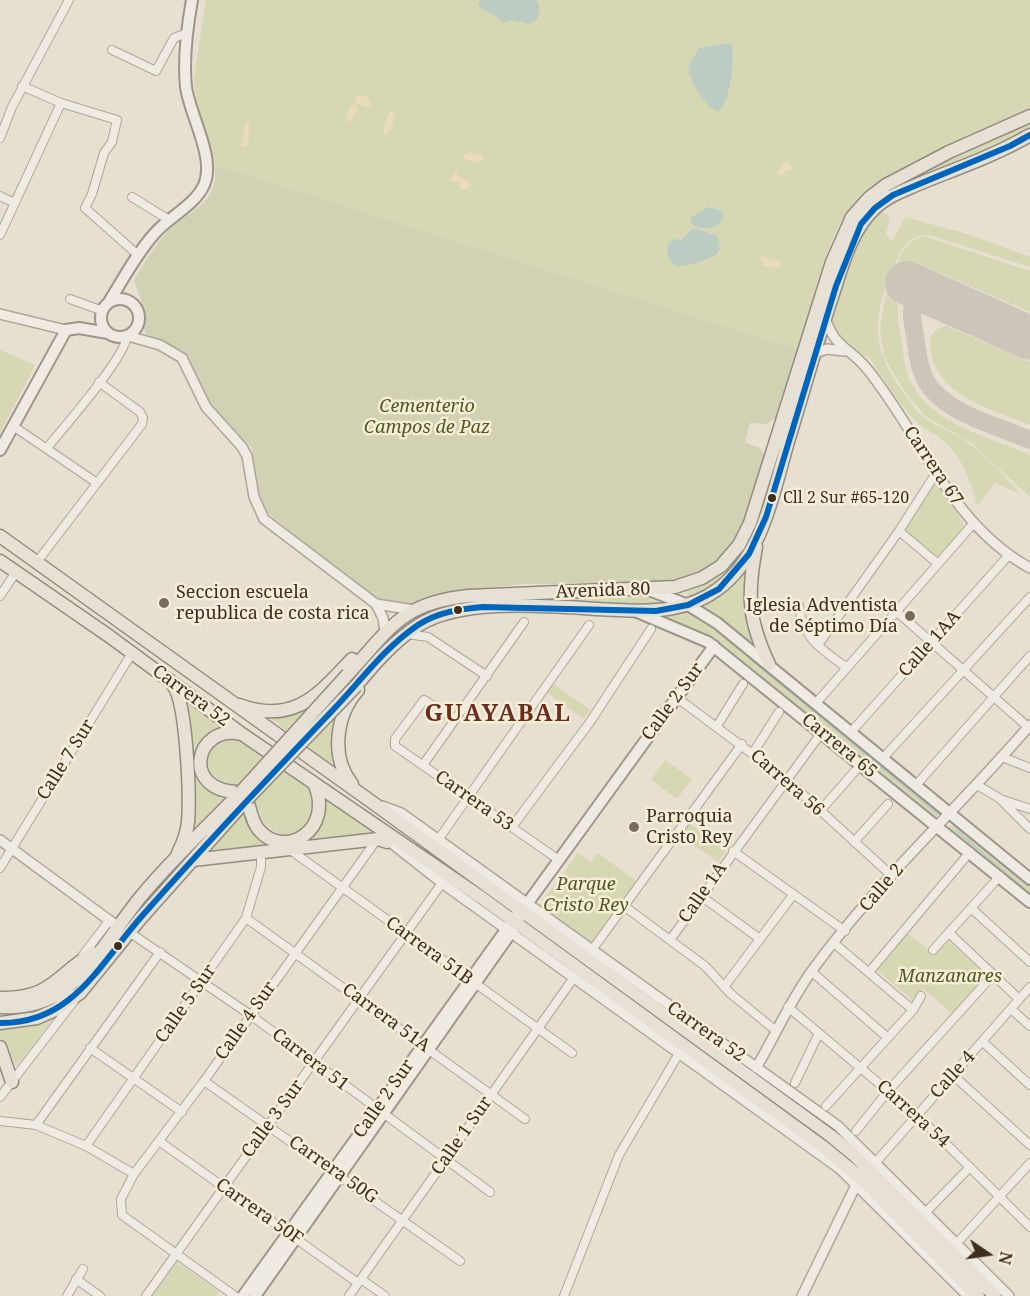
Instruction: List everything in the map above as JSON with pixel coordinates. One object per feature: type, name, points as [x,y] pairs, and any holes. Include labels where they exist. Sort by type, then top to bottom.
[{"type":"main road","points":[[84,329],[104,309],[138,255],[169,220],[204,187],[207,161],[189,108],[186,75],[187,33],[192,0]]},
{"type":"main road","name":"Avenida 80","points":[[0,1023],[37,1018],[55,1010],[80,993],[129,932],[193,860],[244,796],[385,631],[414,610],[437,601],[468,596],[649,590],[682,585],[721,566],[739,545],[750,523],[832,262],[852,217],[869,198],[886,185],[950,152],[1030,116]]},
{"type":"main road","name":"Avenida 80","points":[[0,1007],[25,1006],[51,998],[74,981],[100,949],[113,923],[167,868],[356,686],[380,656],[403,637],[436,616],[464,608],[535,607],[635,611],[693,604],[719,589],[734,574],[758,536],[825,318],[853,240],[875,208],[893,195],[1010,146],[1030,135]]},
{"type":"main road","points":[[1010,146],[1030,141]]},
{"type":"main road","points":[[1,444],[66,330],[84,329],[108,333],[116,337],[130,334],[138,313],[129,302],[122,282]]},
{"type":"main road","points":[[108,333],[102,323],[104,309],[118,300],[129,302]]},
{"type":"main road","name":"Carrera 52","points":[[0,536],[228,700],[467,867],[517,918],[622,1005],[850,1168],[978,1296]]},
{"type":"main road","points":[[758,536],[750,588],[750,612],[756,638],[769,664]]},
{"type":"main road","name":"Carrera 52","points":[[0,561],[313,782],[383,837],[661,1006],[854,1155],[997,1296]]},
{"type":"main road","points":[[682,585],[684,598],[693,604]]},
{"type":"main road","name":"Carrera 65","points":[[649,590],[693,604],[709,616],[1030,878]]},
{"type":"main road","name":"Carrera 65","points":[[635,611],[695,635],[714,646],[1030,902]]},
{"type":"main road","points":[[228,700],[242,706],[269,711],[295,708],[322,691],[367,644],[385,631]]},
{"type":"main road","points":[[358,792],[346,777],[339,758],[339,731],[343,714],[354,694],[403,637]]},
{"type":"main road","name":"Calle 2 Sur","points":[[243,1296],[292,1236],[471,982],[714,646]]},
{"type":"main road","points":[[167,868],[182,845],[188,822],[183,710],[178,692],[169,679]]},
{"type":"main road","points":[[242,734],[224,733],[210,741],[204,748],[200,765],[201,774],[211,786],[244,796],[254,823],[260,831],[277,840],[299,838],[308,834],[318,818],[319,795],[313,782]]},
{"type":"main road","points":[[193,860],[383,837]]},
{"type":"main road","points":[[0,999],[16,998],[46,989],[59,982],[79,962],[100,949]]},
{"type":"main road","points":[[0,1047],[12,1082]]},
{"type":"main road","points":[[789,1106],[804,1102]]},
{"type":"main road","name":"Calle 2 Sur","points":[[255,1296],[292,1236]]},
{"type":"main road","points":[[994,1281],[997,1296]]},
{"type":"street","points":[[0,138],[22,86],[69,0]]},
{"type":"street","points":[[112,50],[154,71],[159,70],[174,38],[187,33]]},
{"type":"street","points":[[22,86],[61,103],[117,120],[112,142],[104,153],[92,194],[85,208],[138,255]]},
{"type":"street","points":[[0,235],[61,103]]},
{"type":"street","points":[[0,195],[15,203]]},
{"type":"street","points":[[132,197],[169,220]]},
{"type":"street","points":[[70,299],[104,309]]},
{"type":"street","points":[[0,314],[66,330]]},
{"type":"street","name":"Carrera 67","points":[[825,318],[831,336],[868,370],[936,473],[973,524],[1008,556],[1030,568]]},
{"type":"street","points":[[47,448],[99,382],[130,334],[173,351],[188,367],[199,396],[206,407],[242,447],[247,456],[254,498],[264,519],[376,604],[383,618],[385,631]]},
{"type":"street","points":[[815,353],[829,349],[847,351]]},
{"type":"street","points":[[37,562],[142,424],[143,418],[140,412],[99,382]]},
{"type":"street","points":[[13,426],[97,483]]},
{"type":"street","points":[[818,645],[899,531],[936,473]]},
{"type":"street","points":[[817,702],[937,562],[973,524]]},
{"type":"street","points":[[899,531],[937,562]]},
{"type":"street","name":"Calle 1AA","points":[[852,731],[1008,556]]},
{"type":"street","points":[[0,596],[16,572]]},
{"type":"street","points":[[884,757],[1030,597]]},
{"type":"street","points":[[376,604],[414,610]]},
{"type":"street","points":[[799,606],[803,630],[847,668]]},
{"type":"street","points":[[896,611],[1029,726]]},
{"type":"street","points":[[423,765],[524,622]]},
{"type":"street","points":[[438,840],[590,625]]},
{"type":"street","points":[[512,827],[590,723],[651,629]]},
{"type":"street","points":[[403,637],[428,638],[487,676]]},
{"type":"street","name":"Calle 7 Sur","points":[[0,868],[132,653]]},
{"type":"street","points":[[916,784],[1030,656]]},
{"type":"street","points":[[717,726],[743,684]]},
{"type":"street","name":"Carrera 56","points":[[676,698],[742,744],[786,779],[892,876]]},
{"type":"street","name":"Carrera 53","points":[[455,719],[428,701],[421,702],[395,739],[395,746],[559,860]]},
{"type":"street","points":[[753,753],[779,712]]},
{"type":"street","name":"Calle 2","points":[[756,1068],[788,1007],[812,972],[892,876],[1029,726]]},
{"type":"street","name":"Calle 1A","points":[[670,940],[822,732]]},
{"type":"street","points":[[592,950],[742,744]]},
{"type":"street","points":[[1002,757],[1030,768]]},
{"type":"street","points":[[820,811],[855,771]]},
{"type":"street","points":[[977,785],[999,798],[1030,809]]},
{"type":"street","points":[[999,798],[1030,829]]},
{"type":"street","name":"Carrera 52","points":[[376,804],[401,813],[438,840],[467,867]]},
{"type":"street","points":[[854,842],[888,804]]},
{"type":"street","name":"Carrera 52","points":[[383,837],[442,883],[592,950],[661,1006],[756,1068],[838,1126],[1009,1296]]},
{"type":"street","name":"Calle 4 Sur","points":[[175,1253],[122,1215],[121,1199],[134,1174],[182,1112],[249,1014],[342,887],[383,837]]},
{"type":"street","points":[[0,840],[113,923],[79,962]]},
{"type":"street","name":"Carrera 51B","points":[[288,848],[572,1053]]},
{"type":"street","name":"Calle 5 Sur","points":[[86,1146],[246,918],[261,867],[261,851]]},
{"type":"street","points":[[733,851],[845,931]]},
{"type":"street","points":[[870,971],[970,852]]},
{"type":"street","points":[[933,950],[1000,876]]},
{"type":"street","name":"Calle 3 Sur","points":[[146,1296],[442,883]]},
{"type":"street","points":[[724,987],[793,895]]},
{"type":"street","points":[[701,896],[760,939]]},
{"type":"street","points":[[624,906],[713,973],[724,987],[776,1030]]},
{"type":"street","points":[[971,908],[1030,962]]},
{"type":"street","name":"Carrera 51A","points":[[246,918],[525,1119]]},
{"type":"street","name":"Carrera 52","points":[[517,918],[575,976],[622,1005]]},
{"type":"street","name":"Carrera 51","points":[[129,932],[249,1014],[490,1192]]},
{"type":"street","points":[[949,933],[1019,999]]},
{"type":"street","points":[[835,944],[870,971],[913,1010]]},
{"type":"street","points":[[36,1125],[160,952]]},
{"type":"street","points":[[812,972],[888,1038]]},
{"type":"street","points":[[856,1131],[888,1091],[993,975]]},
{"type":"street","name":"Calle 1 Sur","points":[[349,1296],[575,976]]},
{"type":"street","name":"Calle 4","points":[[876,1162],[1030,987]]},
{"type":"street","points":[[0,1097],[80,993]]},
{"type":"street","points":[[826,1106],[913,1010],[921,996]]},
{"type":"street","name":"Carrera 54","points":[[788,1007],[917,1116],[1030,1227]]},
{"type":"street","points":[[1011,1009],[1030,1026]]},
{"type":"street","points":[[795,1083],[819,1033]]},
{"type":"street","points":[[983,1042],[1030,1085]]},
{"type":"street","points":[[90,1048],[182,1112]]},
{"type":"street","points":[[564,1296],[619,1155],[682,1049]]},
{"type":"street","points":[[954,1076],[1030,1145]]},
{"type":"street","name":"Carrera 50G","points":[[204,1081],[460,1261]]},
{"type":"street","name":"Carrera 52","points":[[775,1116],[840,1169],[968,1296]]},
{"type":"street","points":[[0,1121],[36,1125],[86,1146],[134,1174]]},
{"type":"street","name":"Carrera 50F","points":[[159,1141],[292,1236],[385,1296]]},
{"type":"street","points":[[957,1243],[1030,1163]]},
{"type":"street","points":[[926,1212],[970,1167]]},
{"type":"street","points":[[801,1296],[856,1185]]},
{"type":"street","points":[[175,1253],[235,1296]]},
{"type":"street","points":[[67,1296],[82,1269]]},
{"type":"street","points":[[76,1280],[100,1296]]},
{"type":"green space","points":[[206,0],[1030,0],[1030,111],[905,169],[861,198],[847,212],[831,242],[799,350],[215,165],[196,107],[194,76]]},
{"type":"green space","points":[[1030,120],[1030,129],[890,193],[828,281],[887,187]]},
{"type":"green space","name":"Cementerio Campos de Paz","points":[[215,165],[799,350],[779,416],[766,424],[750,423],[745,442],[760,448],[766,456],[748,520],[737,539],[712,567],[686,581],[661,584],[524,584],[456,591],[410,603],[373,598],[361,591],[259,505],[253,475],[252,448],[211,407],[175,351],[146,334],[144,327],[146,316],[134,280],[161,238],[207,198],[215,179]]},
{"type":"green space","points":[[881,210],[890,217],[886,235],[892,242],[905,217],[964,233],[1030,257],[1030,267],[936,237],[915,237],[906,244],[895,263],[882,298],[878,329],[884,360],[892,376],[917,411],[927,420],[974,447],[1020,494],[995,483],[978,506],[960,460],[954,452],[940,438],[914,420],[868,356],[863,356],[838,339],[831,322],[843,277],[855,249]]},
{"type":"green space","points":[[924,236],[1030,271],[1030,312],[915,262],[904,281],[898,306],[905,364],[909,378],[918,393],[930,406],[961,427],[1030,455],[1030,497],[971,443],[925,416],[904,390],[884,357],[880,328],[885,298],[902,252],[910,242]]},
{"type":"green space","points":[[946,326],[1030,362],[1030,425],[971,401],[946,382],[937,370],[930,343],[935,330]]},
{"type":"green space","points":[[0,350],[35,365],[0,433]]},
{"type":"green space","points":[[776,450],[782,452],[753,536],[734,566],[718,583],[703,593],[690,597],[684,588]]},
{"type":"green space","points":[[935,481],[966,527],[938,560],[902,529]]},
{"type":"green space","points":[[746,568],[746,618],[759,653],[699,605],[726,590]]},
{"type":"green space","points":[[640,594],[664,605],[484,604],[423,617],[392,636],[389,631],[411,614],[448,601]]},
{"type":"green space","points":[[685,610],[705,619],[942,809],[934,819],[712,638],[655,617]]},
{"type":"green space","points":[[552,683],[590,710],[584,719],[546,692]]},
{"type":"green space","points":[[184,692],[228,728],[214,733],[200,746],[196,768],[201,783],[212,791],[230,796],[189,841],[192,766],[190,728]]},
{"type":"green space","points":[[320,699],[290,733],[268,716]]},
{"type":"green space","points":[[346,700],[338,771],[304,745]]},
{"type":"green space","points":[[234,735],[264,759],[237,789],[217,786],[205,767],[210,746]]},
{"type":"green space","points":[[665,760],[692,779],[677,799],[651,780]]},
{"type":"green space","points":[[282,768],[316,793],[317,814],[296,835],[279,833],[268,826],[263,821],[254,798]]},
{"type":"green space","points":[[326,797],[379,832],[376,835],[203,853],[244,808],[256,833],[284,838],[306,838],[320,827]]},
{"type":"green space","points":[[956,821],[1030,883],[1030,899],[948,830]]},
{"type":"green space","points":[[690,823],[726,852],[718,862],[682,836]]},
{"type":"green space","name":"Parque Cristo Rey","points":[[578,853],[591,862],[598,853],[636,881],[592,943],[540,905]]},
{"type":"green space","name":"Manzanares","points":[[906,932],[935,955],[948,941],[989,977],[955,1016],[923,989],[914,1001],[875,969]]},
{"type":"green space","points":[[57,1014],[16,1066],[7,1045],[0,1037],[0,1028],[20,1028]]},
{"type":"green space","points":[[176,1261],[219,1292],[216,1296],[151,1296]]},
{"type":"sand","points":[[356,96],[367,97],[372,106],[367,107],[355,103]]},
{"type":"sand","points":[[351,105],[356,105],[358,110],[349,123],[345,116]]},
{"type":"sand","points":[[390,111],[395,113],[392,128],[385,136],[383,130]]},
{"type":"sand","points":[[246,121],[249,123],[248,145],[244,148],[241,144]]},
{"type":"sand","points":[[470,152],[482,155],[484,159],[479,163],[464,159],[463,155]]},
{"type":"sand","points":[[786,160],[795,170],[787,170],[780,177],[777,172]]},
{"type":"sand","points":[[457,169],[458,176],[472,184],[464,190],[460,190],[461,183],[450,181]]},
{"type":"sand","points":[[763,255],[771,261],[779,260],[782,265],[778,268],[764,266],[760,259]]},
{"type":"shaded area","points":[[480,0],[537,0],[540,10],[537,19],[530,24],[511,20],[503,23],[498,17],[478,5]]},
{"type":"shaded area","points":[[731,43],[733,58],[729,90],[718,112],[708,105],[699,93],[688,68],[699,48]]},
{"type":"shaded area","points":[[708,207],[722,211],[723,217],[719,225],[708,228],[693,226],[690,218]]},
{"type":"shaded area","points":[[693,228],[716,235],[720,244],[718,253],[684,266],[675,266],[667,254],[668,244],[673,239],[681,240]]},
{"type":"waterway","points":[[749,658],[938,814]]},
{"type":"waterway","points":[[956,830],[1030,894]]},
{"type":"taxiway","points":[[930,294],[918,296],[913,305],[912,315],[920,367],[932,389],[956,409],[1030,440]]},
{"type":"runway","points":[[907,283],[1030,338]]},
{"type":"transit line","points":[[0,1023],[25,1021],[47,1013],[66,1002],[83,988],[142,916],[212,838],[383,655],[418,625],[449,612],[483,607],[656,611],[688,605],[719,589],[749,554],[766,517],[836,286],[861,224],[875,208],[893,195],[1010,146],[1030,135]]},
{"type":"place","name":"Cll 2 Sur #65-120","points":[[772,498]]},
{"type":"place","name":"Seccion escuela republica de costa rica","points":[[164,603]]},
{"type":"place","name":"Iglesia Adventista de Séptimo Día","points":[[910,616]]},
{"type":"place","name":"Parroquia Cristo Rey","points":[[634,827]]},
{"type":"district","name":"GUAYABAL","points":[[498,714]]}]
